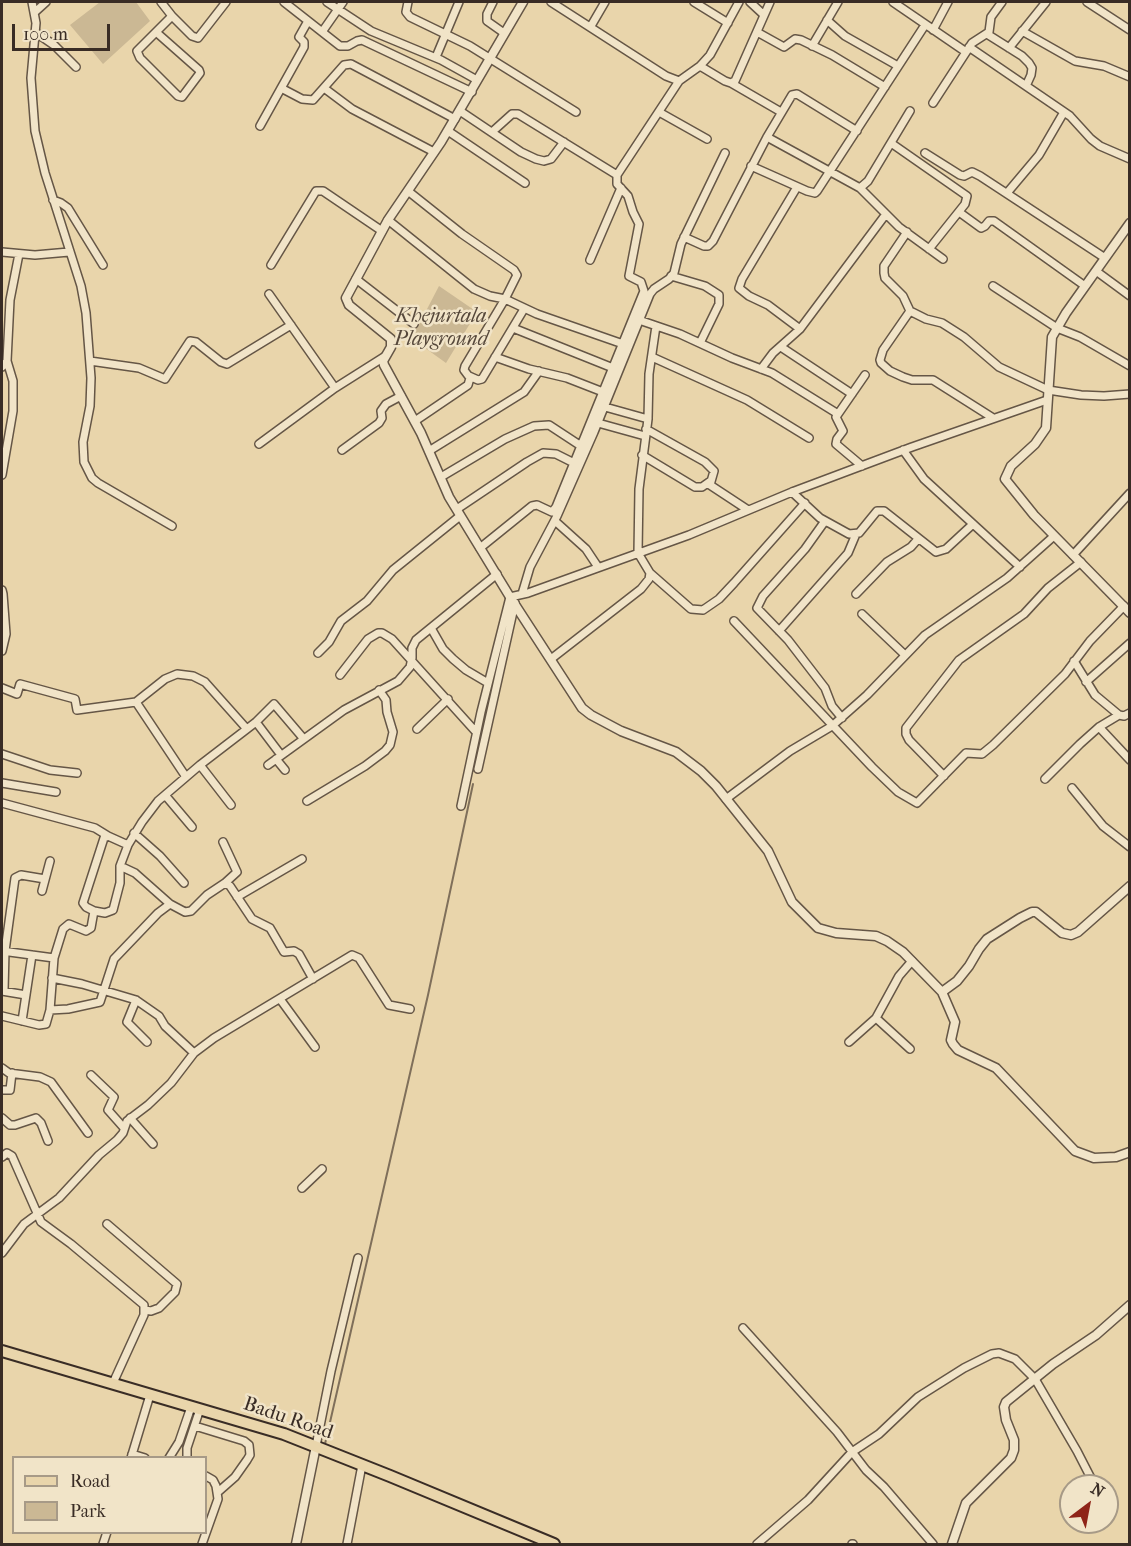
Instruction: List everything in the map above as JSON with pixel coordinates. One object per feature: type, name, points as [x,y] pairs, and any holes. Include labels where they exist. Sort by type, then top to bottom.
[{"type":"main road","name":"Badu Road","points":[[2,1351],[284,1434],[554,1545]]},
{"type":"street","points":[[32,2],[35,12],[31,78],[32,114],[45,173],[84,298],[91,395],[83,455],[87,470],[92,478],[105,488],[172,526]]},
{"type":"street","points":[[35,12],[46,2]]},
{"type":"street","points":[[161,2],[192,36],[198,38],[226,2]]},
{"type":"street","points":[[284,2],[344,47],[357,40],[362,40],[472,92]]},
{"type":"street","points":[[327,2],[371,31],[436,57],[477,80]]},
{"type":"street","points":[[322,32],[343,2]]},
{"type":"street","points":[[408,2],[407,15],[447,33],[576,112]]},
{"type":"street","points":[[436,57],[459,2]]},
{"type":"street","points":[[494,2],[487,21],[504,33]]},
{"type":"street","points":[[259,444],[335,387],[384,357],[391,346],[391,339],[350,305],[346,298],[381,231],[448,131],[523,2]]},
{"type":"street","points":[[552,2],[666,76],[679,81]]},
{"type":"street","points":[[591,26],[605,2]]},
{"type":"street","points":[[694,2],[728,23]]},
{"type":"street","points":[[480,548],[532,506],[541,506],[549,512],[554,510],[614,368],[644,287],[641,282],[629,276],[639,224],[630,200],[615,179],[679,81],[700,66],[710,55],[739,2]]},
{"type":"street","points":[[750,2],[764,15]]},
{"type":"street","points":[[731,83],[737,76],[770,2]]},
{"type":"street","points":[[812,46],[838,2]]},
{"type":"street","points":[[892,2],[1064,112],[1100,146],[1130,159]]},
{"type":"street","points":[[933,30],[948,2]]},
{"type":"street","points":[[933,103],[968,49],[976,39],[987,34],[991,17],[1002,2]]},
{"type":"street","points":[[1009,48],[1046,2]]},
{"type":"street","points":[[1087,2],[1130,30]]},
{"type":"street","points":[[156,32],[199,70],[200,73],[182,97],[164,83],[137,54],[139,48],[172,16]]},
{"type":"street","points":[[827,20],[851,40],[898,66]]},
{"type":"street","points":[[260,126],[304,47],[304,42],[299,37],[308,21]]},
{"type":"street","points":[[751,166],[796,187],[815,193],[831,172],[925,25]]},
{"type":"street","points":[[1022,31],[1075,61],[1104,66],[1130,77]]},
{"type":"street","points":[[35,32],[54,45],[76,67]]},
{"type":"street","points":[[757,33],[784,47],[792,40],[798,39],[832,55],[885,87]]},
{"type":"street","points":[[987,34],[1022,56],[1032,68],[1026,86]]},
{"type":"street","points":[[281,88],[307,100],[317,97],[344,65],[351,64],[455,119]]},
{"type":"street","points":[[700,66],[782,112]]},
{"type":"street","points":[[324,88],[352,109],[434,152]]},
{"type":"street","points":[[684,237],[704,246],[710,245],[751,166],[792,95],[797,94],[857,131]]},
{"type":"street","points":[[460,111],[525,154],[544,160],[551,159],[564,142]]},
{"type":"street","points":[[860,188],[868,181],[910,111]]},
{"type":"street","points":[[659,112],[707,139]]},
{"type":"street","points":[[1007,193],[1039,155],[1064,112]]},
{"type":"street","points":[[492,132],[515,113],[617,175]]},
{"type":"street","points":[[448,131],[525,183]]},
{"type":"street","points":[[767,137],[860,188],[907,232],[943,259]]},
{"type":"street","points":[[891,143],[967,196],[967,201],[929,249]]},
{"type":"street","points":[[522,594],[530,567],[555,521],[652,291],[671,276],[677,265],[679,249],[684,237],[725,153]]},
{"type":"street","points":[[925,153],[960,175],[975,173],[1105,258]]},
{"type":"street","points":[[796,187],[742,279],[739,288],[768,305],[800,329]]},
{"type":"street","points":[[590,260],[621,188]]},
{"type":"street","points":[[271,265],[316,191],[323,191],[381,231]]},
{"type":"street","points":[[408,191],[462,234],[514,270],[516,278],[465,366],[464,370],[469,376],[478,381],[482,379],[524,309]]},
{"type":"street","points":[[53,200],[61,202],[68,208],[103,265]]},
{"type":"street","points":[[959,212],[981,228],[989,221],[994,221],[1085,286]]},
{"type":"street","points":[[761,369],[800,329],[886,214]]},
{"type":"street","points":[[388,220],[481,293],[505,299],[524,309],[623,344]]},
{"type":"street","points":[[734,621],[872,767],[898,792],[913,802],[921,801],[966,753],[977,754],[986,751],[1039,700],[1090,641],[1127,609],[1054,536],[1005,479],[1011,466],[1035,444],[1046,428],[1052,337],[1130,222]]},
{"type":"street","points":[[907,232],[884,266],[884,273],[885,278],[903,296],[910,311],[947,326],[999,367],[1047,395]]},
{"type":"street","points":[[2,252],[47,255],[69,252]]},
{"type":"street","points":[[2,475],[13,411],[13,381],[4,364],[10,300],[19,254]]},
{"type":"street","points":[[1096,271],[1130,296]]},
{"type":"street","points":[[671,276],[697,283],[719,295],[719,304],[700,343]]},
{"type":"street","points":[[356,279],[414,324]]},
{"type":"street","points":[[993,286],[1057,328],[1080,337],[1130,366]]},
{"type":"street","points":[[269,294],[335,387]]},
{"type":"street","points":[[910,311],[883,350],[881,363],[890,371],[912,380],[933,380],[993,418]]},
{"type":"street","points":[[639,320],[782,378],[838,414]]},
{"type":"street","points":[[90,361],[139,368],[165,379],[190,341],[196,342],[221,362],[227,364],[291,325]]},
{"type":"street","points":[[656,326],[639,489],[638,553],[650,573],[691,609],[703,610],[719,599],[805,503]]},
{"type":"street","points":[[513,328],[614,368]]},
{"type":"street","points":[[781,346],[852,394]]},
{"type":"street","points":[[384,357],[384,365],[415,421],[459,513],[582,708],[621,731],[676,752],[701,771],[768,851],[792,902],[808,920],[827,932],[876,936],[896,946],[942,992],[955,1022],[951,1040],[958,1050],[996,1068],[1076,1151],[1094,1158],[1116,1157],[1130,1152]]},
{"type":"street","points":[[495,357],[514,365],[567,378],[603,392]]},
{"type":"street","points":[[651,357],[747,400],[809,438]]},
{"type":"street","points":[[429,451],[524,393],[539,371]]},
{"type":"street","points":[[862,466],[836,444],[843,431],[836,420],[865,375]]},
{"type":"street","points":[[415,421],[464,389],[470,382],[469,376]]},
{"type":"street","points":[[461,806],[488,682],[513,600],[522,594],[688,535],[792,492],[993,418],[1047,395],[1130,394]]},
{"type":"street","points":[[342,450],[379,423],[383,408],[401,396]]},
{"type":"street","points":[[605,407],[648,419]]},
{"type":"street","points":[[598,423],[646,432],[698,457],[711,467],[713,476],[702,487],[695,488],[642,455]]},
{"type":"street","points":[[441,477],[534,426],[549,425],[581,446]]},
{"type":"street","points":[[903,450],[924,479],[1020,567]]},
{"type":"street","points":[[318,653],[329,642],[341,621],[367,600],[393,570],[459,513],[527,462],[543,453],[556,454],[574,463]]},
{"type":"street","points":[[709,482],[713,489],[748,510]]},
{"type":"street","points":[[792,492],[825,521],[844,532],[856,534]]},
{"type":"street","points":[[1073,555],[1130,493]]},
{"type":"street","points":[[779,631],[848,553],[856,534],[880,510],[891,515],[931,549],[940,551],[952,544],[973,524]]},
{"type":"street","points":[[555,521],[586,549],[598,567]]},
{"type":"street","points":[[825,521],[805,549],[758,604],[759,611],[779,631],[825,688],[832,706],[842,718]]},
{"type":"street","points":[[726,799],[790,752],[842,718],[934,629],[994,588],[1054,536]]},
{"type":"street","points":[[856,594],[887,562],[911,547],[918,539]]},
{"type":"street","points":[[944,776],[909,740],[906,728],[959,660],[1024,614],[1048,588],[1081,562]]},
{"type":"street","points":[[551,659],[647,584],[650,573]]},
{"type":"street","points":[[268,765],[344,710],[398,681],[407,672],[412,662],[413,644],[497,574]]},
{"type":"street","points":[[2,590],[6,634],[2,651]]},
{"type":"street","points":[[478,769],[513,600]]},
{"type":"street","points":[[862,614],[905,655]]},
{"type":"street","points":[[431,628],[443,649],[453,659],[466,670],[488,682]]},
{"type":"street","points":[[340,675],[368,639],[378,633],[392,639],[476,732]]},
{"type":"street","points":[[1086,682],[1130,643]]},
{"type":"street","points":[[1074,661],[1095,695],[1119,715],[1124,716],[1130,713]]},
{"type":"street","points":[[2,688],[16,694],[20,684],[75,699],[77,710],[136,702],[165,679],[177,674],[193,676],[205,681],[246,728]]},
{"type":"street","points":[[307,801],[365,766],[386,751],[390,745],[393,732],[386,700],[379,690]]},
{"type":"street","points":[[417,729],[447,699]]},
{"type":"street","points":[[136,702],[186,777]]},
{"type":"street","points":[[108,836],[104,838],[83,903],[94,911],[105,913],[113,910],[120,883],[120,866],[134,833],[165,795],[256,722],[274,704],[303,738]]},
{"type":"street","points":[[1045,779],[1099,727],[1119,715]]},
{"type":"street","points":[[256,722],[285,770]]},
{"type":"street","points":[[1099,727],[1130,760]]},
{"type":"street","points":[[2,754],[50,770],[77,773]]},
{"type":"street","points":[[200,765],[231,805]]},
{"type":"street","points":[[2,783],[56,792]]},
{"type":"street","points":[[1072,788],[1103,826],[1130,847]]},
{"type":"street","points":[[165,795],[192,827]]},
{"type":"street","points":[[2,803],[94,828],[128,845]]},
{"type":"street","points":[[134,833],[160,856],[184,883]]},
{"type":"street","points":[[120,866],[135,873],[170,904],[183,912],[189,912],[237,872],[223,842]]},
{"type":"street","points":[[237,897],[302,859]]},
{"type":"street","points":[[42,891],[50,861]]},
{"type":"street","points":[[26,994],[3,991],[3,951],[17,876],[21,874],[45,879]]},
{"type":"street","points":[[225,883],[230,886],[252,919],[270,928],[286,954],[294,951],[299,954],[313,979]]},
{"type":"street","points":[[942,992],[957,981],[987,939],[1020,918],[1036,912],[1062,933],[1071,935],[1078,932],[1130,886]]},
{"type":"street","points":[[50,1010],[68,1009],[98,1003],[102,1000],[116,955],[170,904]]},
{"type":"street","points":[[2,909],[10,911]]},
{"type":"street","points":[[2,1017],[44,1025],[48,1021],[54,958],[61,934],[66,925],[87,931],[91,928],[94,911]]},
{"type":"street","points":[[3,951],[54,958]]},
{"type":"street","points":[[22,1021],[32,955]]},
{"type":"street","points":[[2,1253],[24,1224],[59,1198],[99,1155],[120,1137],[124,1124],[171,1083],[194,1053],[214,1038],[354,955],[389,1005],[410,1009]]},
{"type":"street","points":[[849,1042],[876,1018],[899,976],[912,961]]},
{"type":"street","points":[[52,978],[136,1000],[159,1016],[194,1053]]},
{"type":"street","points":[[280,999],[315,1047]]},
{"type":"street","points":[[136,1000],[127,1022],[147,1042]]},
{"type":"street","points":[[876,1018],[910,1049]]},
{"type":"street","points":[[2,1068],[12,1073],[40,1077],[51,1082],[88,1133]]},
{"type":"street","points":[[2,1090],[10,1090],[12,1073]]},
{"type":"street","points":[[91,1074],[114,1097],[108,1110],[124,1128]]},
{"type":"street","points":[[2,1118],[10,1125],[36,1118],[41,1123],[48,1141]]},
{"type":"street","points":[[130,1118],[153,1144]]},
{"type":"street","points":[[2,1157],[7,1153],[12,1156],[28,1189],[36,1214],[47,1228],[71,1244],[141,1301],[145,1310],[113,1383]]},
{"type":"street","points":[[302,1188],[322,1169]]},
{"type":"street","points":[[106,1224],[177,1284],[175,1292],[159,1308],[145,1310]]},
{"type":"street","points":[[296,1545],[331,1371],[358,1258]]},
{"type":"street","points":[[952,1545],[966,1503],[1011,1458],[1014,1440],[1006,1420],[1004,1407],[1006,1402],[1096,1335],[1130,1305]]},
{"type":"street","points":[[743,1328],[830,1424],[933,1545]]},
{"type":"street","points":[[757,1545],[808,1500],[852,1452],[879,1434],[905,1408],[933,1386],[992,1354],[999,1353],[1015,1359],[1035,1379],[1089,1474]]},
{"type":"street","points":[[132,1456],[150,1395]]},
{"type":"street","points":[[187,1456],[187,1448],[195,1426],[196,1408]]},
{"type":"street","points":[[170,1456],[196,1408]]},
{"type":"street","points":[[195,1426],[244,1441],[249,1445],[250,1455],[247,1460],[235,1477],[218,1492]]},
{"type":"street","points":[[347,1545],[362,1465]]},
{"type":"street","points":[[207,1477],[213,1480],[218,1492],[207,1530]]},
{"type":"green space","points":[[100,2],[136,2],[150,21],[103,64],[70,25]]},
{"type":"green space","name":"Khejurtala Playground","points":[[439,286],[477,312],[446,363],[407,335],[426,311]]},
{"type":"waterway","points":[[325,1444],[428,995],[473,784]]}]
